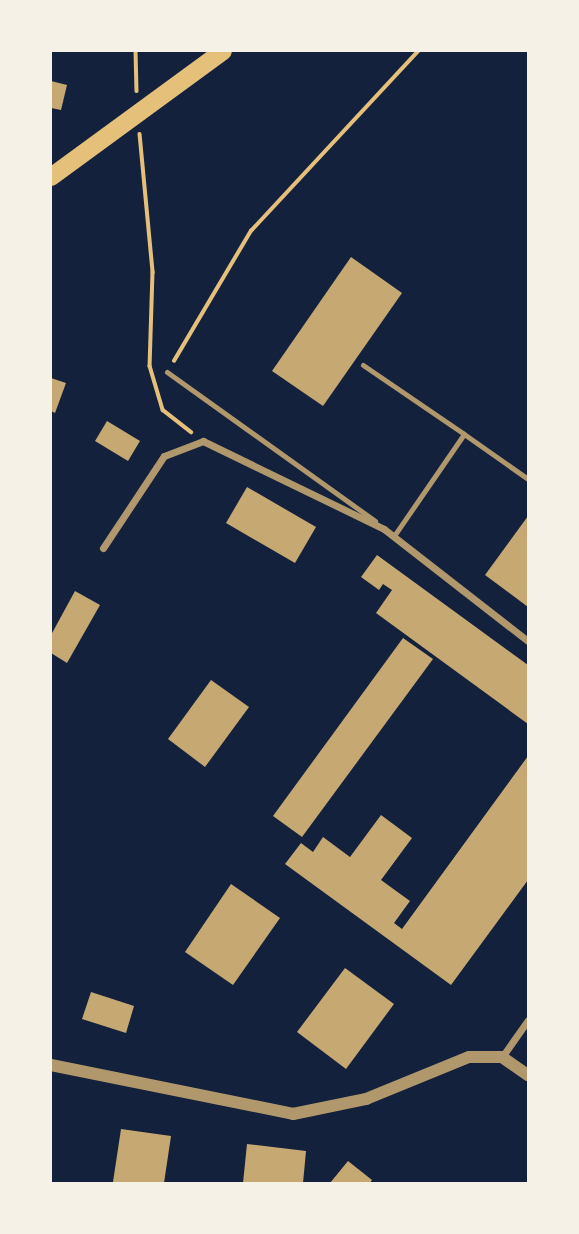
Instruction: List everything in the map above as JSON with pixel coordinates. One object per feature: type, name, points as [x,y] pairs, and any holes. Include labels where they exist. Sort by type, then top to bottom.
[{"type":"highway","points":[[51,177],[223,51]]},
{"type":"street","points":[[103,548],[164,456],[203,442],[384,528],[528,641]]},
{"type":"street","points":[[502,1057],[528,1020]]},
{"type":"street","points":[[51,1065],[293,1114],[366,1099],[469,1057],[502,1057],[528,1075]]},
{"type":"lane","points":[[363,365],[528,479]]},
{"type":"lane","points":[[167,372],[384,528]]},
{"type":"lane","points":[[394,536],[464,434]]},
{"type":"path","points":[[136,51],[137,95]]},
{"type":"path","points":[[167,372],[251,231],[418,51]]},
{"type":"path","points":[[139,122],[153,272]]},
{"type":"building","points":[[51,81],[67,85],[61,110],[51,108]]},
{"type":"building","points":[[351,257],[402,293],[323,406],[272,371]]},
{"type":"building","points":[[51,378],[66,383],[55,413],[51,411]]},
{"type":"building","points":[[107,421],[140,441],[128,461],[95,441]]},
{"type":"building","points":[[247,487],[316,527],[295,563],[226,523]]},
{"type":"building","points":[[528,516],[528,607],[485,575]]},
{"type":"building","points":[[377,555],[528,665],[528,724],[376,613],[392,590],[383,584],[379,590],[361,577]]},
{"type":"building","points":[[75,591],[100,605],[67,663],[51,653],[51,635]]},
{"type":"building","points":[[403,638],[433,659],[302,837],[273,816]]},
{"type":"building","points":[[211,680],[249,707],[205,767],[168,739]]},
{"type":"building","points":[[528,756],[528,880],[451,985],[285,864],[301,843],[313,852],[323,837],[350,857],[381,815],[412,838],[381,880],[410,901],[394,923],[402,929]]},
{"type":"building","points":[[231,884],[280,918],[233,985],[185,952]]},
{"type":"building","points":[[345,968],[394,1004],[346,1069],[297,1032]]},
{"type":"building","points":[[91,992],[134,1006],[126,1033],[82,1019]]},
{"type":"building","points":[[121,1129],[171,1136],[164,1183],[113,1182]]},
{"type":"building","points":[[247,1144],[306,1151],[303,1183],[243,1183]]},
{"type":"building","points":[[348,1161],[372,1180],[370,1183],[330,1183]]}]
